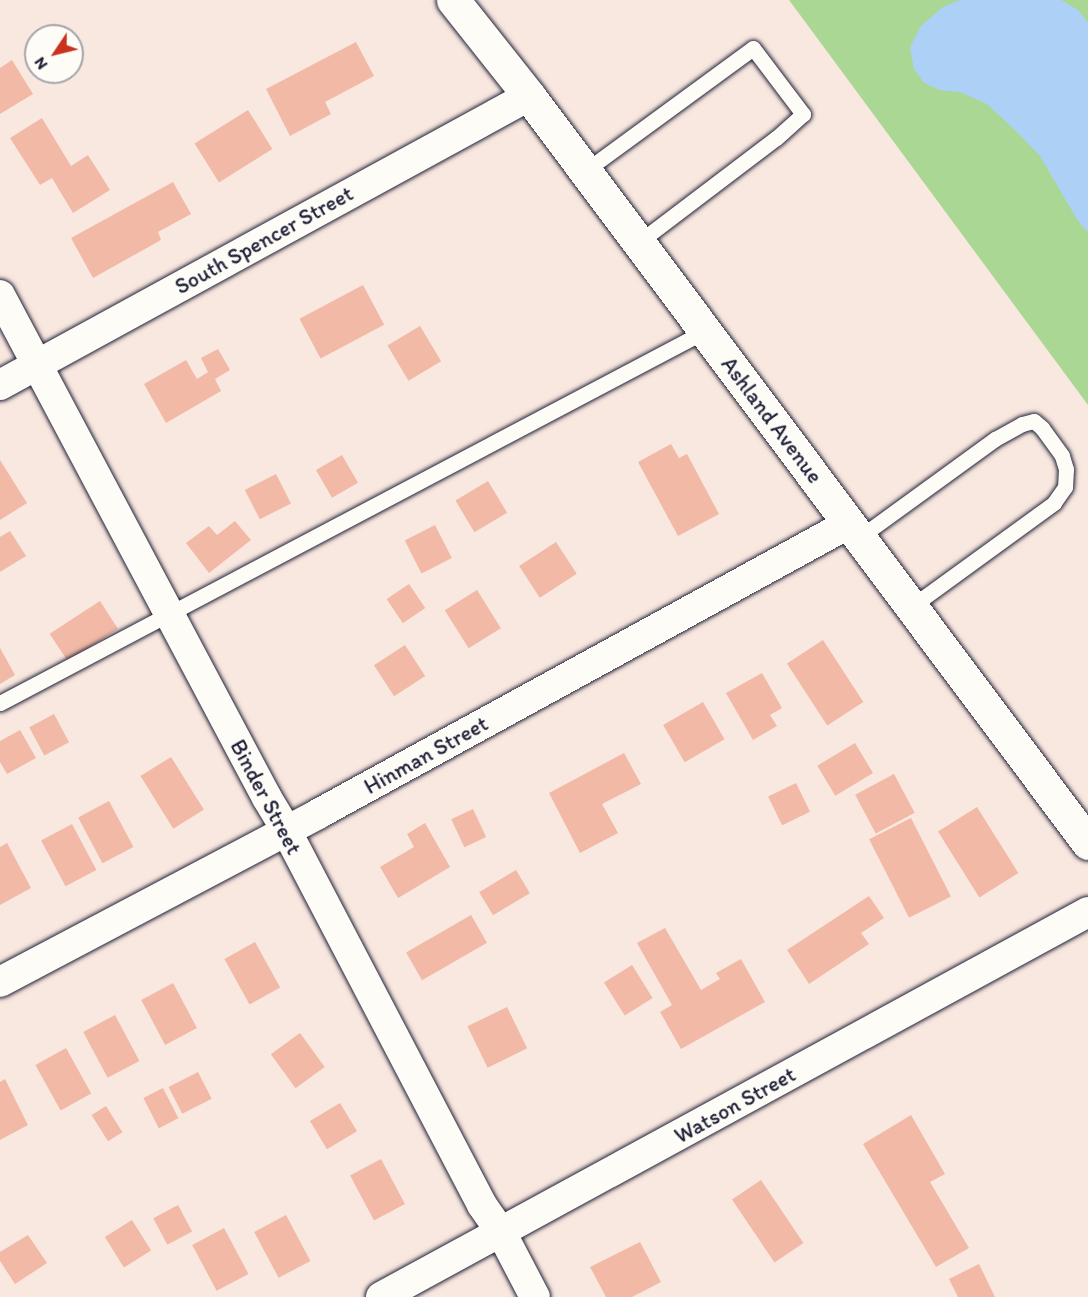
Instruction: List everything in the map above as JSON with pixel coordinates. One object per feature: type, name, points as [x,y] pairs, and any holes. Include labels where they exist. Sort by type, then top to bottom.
[{"type":"street","name":"Ashland Avenue","points":[[453,0],[639,242],[1088,843]]},
{"type":"street","name":"South Spencer Street","points":[[0,385],[529,96]]},
{"type":"street","name":"Binder Street","points":[[0,295],[286,830],[482,1205],[501,1233],[535,1297]]},
{"type":"street","name":"Hinman Street","points":[[0,982],[855,530]]},
{"type":"street","name":"Watson Street","points":[[381,1297],[1088,912]]},
{"type":"lane","points":[[585,171],[753,48],[803,114],[776,138],[639,242]]},
{"type":"lane","points":[[0,703],[705,331]]},
{"type":"lane","points":[[855,530],[995,439],[1022,424],[1034,421],[1042,428],[1062,456],[1066,470],[1065,486],[1054,503],[912,606]]},
{"type":"green space","points":[[789,0],[1088,0],[1088,405]]},
{"type":"water","points":[[960,0],[1061,0],[1078,10],[1088,23],[1088,232],[1078,221],[1040,156],[1016,131],[987,104],[960,92],[940,90],[924,83],[914,69],[910,47],[921,26],[943,7]]},
{"type":"building","points":[[356,42],[374,76],[325,102],[331,114],[290,136],[266,89]]},
{"type":"building","points":[[12,60],[24,79],[24,84],[27,84],[33,94],[0,114],[0,68]]},
{"type":"building","points":[[248,110],[272,149],[219,182],[195,143]]},
{"type":"building","points":[[42,118],[71,166],[88,155],[110,190],[73,213],[52,178],[40,185],[10,138]]},
{"type":"building","points":[[173,182],[191,214],[158,232],[161,240],[93,278],[71,238]]},
{"type":"building","points":[[363,285],[384,325],[321,359],[299,319]]},
{"type":"building","points":[[420,326],[441,361],[409,381],[387,346]]},
{"type":"building","points":[[218,349],[230,370],[215,379],[221,391],[166,423],[144,384],[186,360],[197,379],[208,372],[201,358]]},
{"type":"building","points":[[671,444],[679,458],[687,454],[719,514],[678,536],[638,462]]},
{"type":"building","points":[[342,455],[358,483],[332,498],[316,470]]},
{"type":"building","points":[[0,460],[27,503],[0,520]]},
{"type":"building","points":[[276,474],[291,503],[260,519],[245,490]]},
{"type":"building","points":[[488,481],[507,513],[474,532],[455,501]]},
{"type":"building","points":[[235,521],[251,540],[209,573],[186,543],[209,526],[217,535]]},
{"type":"building","points":[[435,525],[452,558],[422,573],[405,540]]},
{"type":"building","points":[[10,531],[26,556],[0,572],[0,537]]},
{"type":"building","points":[[556,542],[577,574],[540,598],[519,566]]},
{"type":"building","points":[[409,584],[425,608],[403,623],[387,599]]},
{"type":"building","points":[[477,590],[501,628],[469,648],[445,610]]},
{"type":"building","points":[[100,601],[118,629],[68,661],[50,634]]},
{"type":"building","points":[[823,640],[863,702],[827,725],[787,663]]},
{"type":"building","points":[[405,645],[425,676],[394,696],[374,665]]},
{"type":"building","points":[[0,648],[15,675],[0,684]]},
{"type":"building","points":[[762,673],[782,708],[770,715],[777,726],[753,740],[726,693]]},
{"type":"building","points":[[703,702],[724,739],[685,762],[663,725]]},
{"type":"building","points":[[54,714],[69,742],[44,755],[29,727]]},
{"type":"building","points":[[20,730],[36,758],[7,774],[0,762],[0,741]]},
{"type":"building","points":[[855,743],[873,773],[835,796],[817,766]]},
{"type":"building","points":[[624,753],[641,784],[602,804],[618,833],[580,853],[549,793]]},
{"type":"building","points":[[171,757],[204,810],[173,829],[140,776]]},
{"type":"building","points":[[894,774],[915,813],[876,834],[855,795]]},
{"type":"building","points":[[796,783],[810,812],[782,825],[768,797]]},
{"type":"building","points":[[109,801],[133,847],[103,863],[78,817]]},
{"type":"building","points":[[977,807],[1018,873],[979,898],[938,831]]},
{"type":"building","points":[[473,809],[486,837],[464,847],[451,819]]},
{"type":"building","points":[[911,818],[951,896],[909,918],[869,839]]},
{"type":"building","points":[[425,823],[450,867],[398,898],[380,867],[414,847],[407,834]]},
{"type":"building","points":[[72,824],[96,870],[66,886],[41,840]]},
{"type":"building","points":[[7,843],[31,888],[0,905],[0,847]]},
{"type":"building","points":[[516,870],[530,893],[493,915],[479,892]]},
{"type":"building","points":[[869,896],[884,918],[861,933],[869,944],[809,984],[787,950]]},
{"type":"building","points":[[471,915],[487,943],[422,980],[406,952]]},
{"type":"building","points":[[665,928],[701,990],[720,979],[716,973],[741,959],[765,1002],[681,1049],[660,1012],[672,1005],[637,943]]},
{"type":"building","points":[[255,942],[280,987],[250,1004],[224,959]]},
{"type":"building","points":[[632,965],[653,998],[625,1016],[604,982]]},
{"type":"building","points":[[173,983],[197,1028],[165,1045],[141,1000]]},
{"type":"building","points":[[507,1007],[527,1048],[488,1068],[467,1026]]},
{"type":"building","points":[[115,1015],[139,1061],[108,1078],[83,1032]]},
{"type":"building","points":[[300,1033],[325,1067],[296,1088],[271,1054]]},
{"type":"building","points":[[66,1048],[91,1093],[61,1110],[35,1065]]},
{"type":"building","points":[[198,1072],[212,1099],[182,1114],[169,1087]]},
{"type":"building","points":[[5,1079],[28,1125],[0,1140],[0,1082]]},
{"type":"building","points":[[163,1088],[178,1118],[159,1128],[143,1098]]},
{"type":"building","points":[[340,1103],[357,1131],[327,1149],[310,1121]]},
{"type":"building","points":[[106,1106],[122,1132],[108,1141],[92,1115]]},
{"type":"building","points":[[911,1115],[945,1174],[930,1182],[969,1248],[936,1267],[863,1144]]},
{"type":"building","points":[[381,1159],[405,1204],[374,1220],[350,1175]]},
{"type":"building","points":[[761,1180],[803,1243],[774,1263],[732,1200]]},
{"type":"building","points":[[178,1205],[192,1231],[167,1245],[153,1218]]},
{"type":"building","points":[[286,1215],[310,1261],[279,1278],[254,1232]]},
{"type":"building","points":[[132,1220],[151,1251],[124,1267],[105,1237]]},
{"type":"building","points":[[224,1228],[248,1274],[217,1291],[192,1245]]},
{"type":"building","points":[[28,1235],[47,1263],[15,1284],[0,1261],[0,1252]]},
{"type":"building","points":[[640,1242],[661,1282],[632,1297],[606,1297],[590,1267]]},
{"type":"building","points":[[979,1264],[995,1297],[958,1297],[949,1279]]}]
